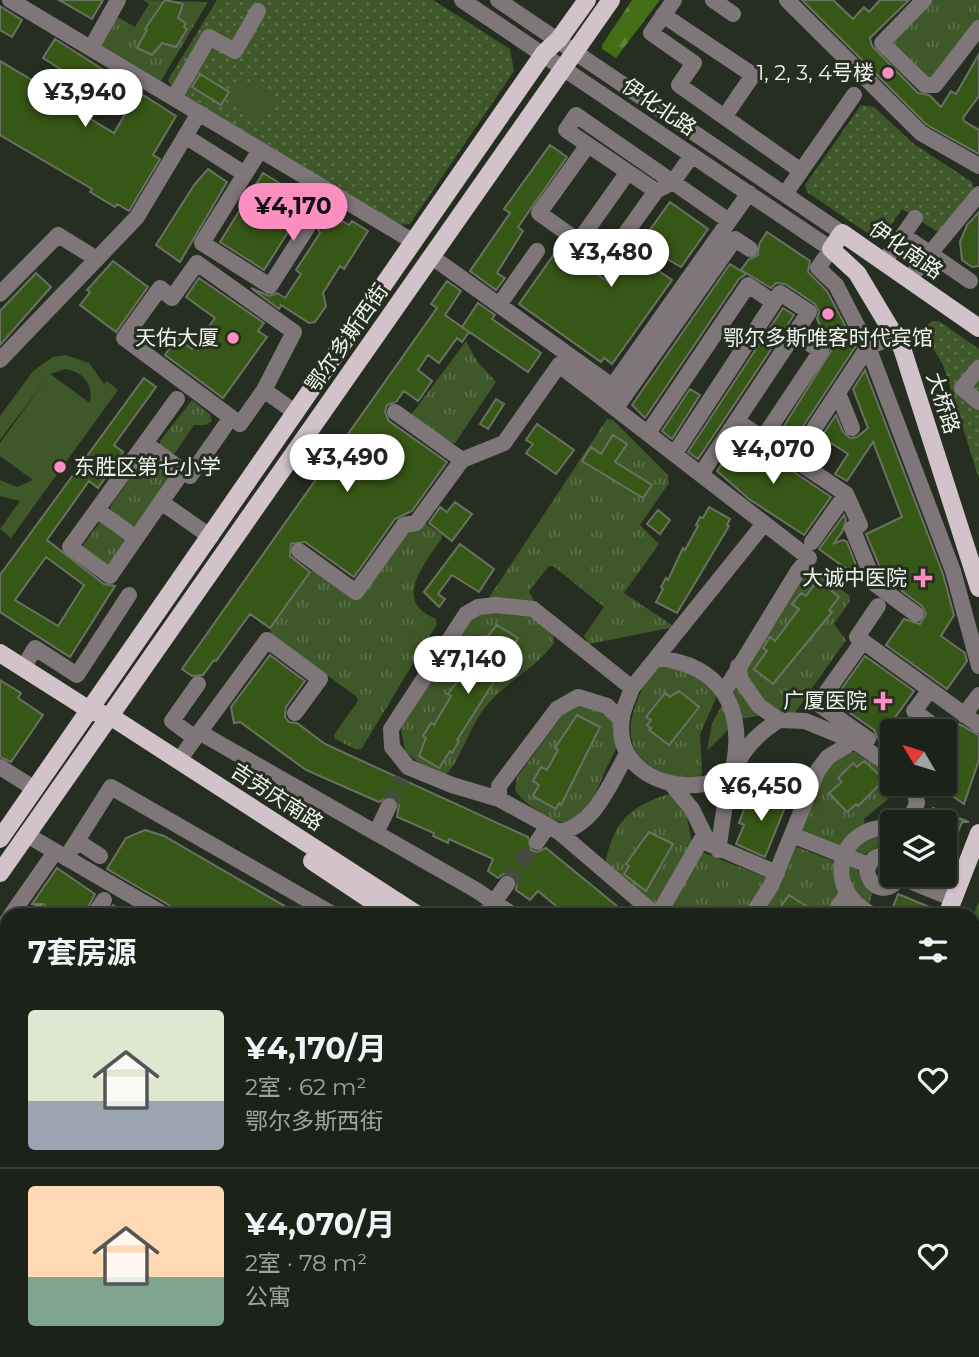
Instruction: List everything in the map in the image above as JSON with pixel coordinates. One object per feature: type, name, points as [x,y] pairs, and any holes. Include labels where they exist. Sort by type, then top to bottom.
[{"type":"main road","name":"鄂尔多斯西街","points":[[0,839],[544,53],[559,39],[587,0]]},
{"type":"main road","name":"鄂尔多斯西街","points":[[0,873],[611,0]]},
{"type":"main road","points":[[831,249],[842,233]]},
{"type":"main road","name":"伊化南路","points":[[842,233],[976,321]]},
{"type":"main road","name":"大桥路","points":[[831,249],[857,273],[902,348],[979,588]]},
{"type":"main road","points":[[0,653],[108,719]]},
{"type":"main road","name":"吉劳庆南路","points":[[108,719],[179,760],[407,908]]},
{"type":"main road","name":"吉劳庆南路","points":[[108,719],[383,908]]},
{"type":"main road","points":[[951,907],[979,833]]},
{"type":"street","points":[[10,0],[414,242]]},
{"type":"street","points":[[91,48],[118,0]]},
{"type":"street","name":"伊化北路","points":[[462,0],[831,249]]},
{"type":"street","name":"伊化北路","points":[[498,0],[842,233]]},
{"type":"street","points":[[674,0],[651,33],[694,63],[679,85],[801,171]]},
{"type":"street","points":[[713,0],[733,14]]},
{"type":"street","points":[[787,0],[921,133],[979,166]]},
{"type":"street","points":[[924,0],[882,43],[925,85],[935,85],[979,28]]},
{"type":"street","points":[[174,98],[209,37],[235,51],[258,11]]},
{"type":"street","points":[[663,15],[753,75],[725,116]]},
{"type":"street","points":[[785,194],[853,95]]},
{"type":"street","points":[[0,360],[137,217],[199,113]]},
{"type":"street","points":[[656,191],[566,130],[576,115],[729,221]]},
{"type":"street","points":[[186,136],[245,174]]},
{"type":"street","points":[[588,145],[539,213],[606,261],[656,191],[673,182],[692,155]]},
{"type":"street","points":[[260,149],[202,243],[270,286],[307,228]]},
{"type":"street","points":[[579,242],[628,172]]},
{"type":"street","points":[[611,397],[749,193]]},
{"type":"street","points":[[909,279],[979,194]]},
{"type":"street","points":[[884,262],[915,218]]},
{"type":"street","points":[[903,234],[970,281]]},
{"type":"street","points":[[0,294],[58,235],[97,259]]},
{"type":"street","points":[[611,397],[735,239],[750,249]]},
{"type":"street","points":[[831,249],[818,268],[836,285],[868,347],[953,571],[979,666]]},
{"type":"street","points":[[499,305],[537,251]]},
{"type":"street","points":[[432,257],[499,305],[611,397],[649,433],[809,558],[797,571],[724,692]]},
{"type":"street","points":[[197,263],[294,332],[264,390],[240,424],[124,338],[160,288],[172,298],[197,263]]},
{"type":"street","points":[[649,433],[748,285],[773,302]]},
{"type":"street","points":[[679,447],[780,293],[809,313],[705,468]]},
{"type":"street","points":[[763,438],[821,351],[795,334]]},
{"type":"street","points":[[794,459],[868,347],[895,336]]},
{"type":"street","points":[[299,551],[356,592],[404,525],[416,523],[462,460],[504,443],[559,365],[611,397]]},
{"type":"street","points":[[979,368],[962,388],[979,402]]},
{"type":"street","points":[[687,376],[714,394]]},
{"type":"street","points":[[264,390],[296,413]]},
{"type":"street","points":[[838,393],[852,428]]},
{"type":"street","points":[[177,399],[70,547],[110,576],[183,471]]},
{"type":"street","points":[[395,412],[462,460]]},
{"type":"street","points":[[737,421],[846,494],[860,525],[852,528],[876,584],[916,614]]},
{"type":"street","points":[[145,443],[190,476],[225,426]]},
{"type":"street","points":[[812,542],[846,494]]},
{"type":"street","points":[[161,502],[211,537]]},
{"type":"street","points":[[97,510],[136,538]]},
{"type":"street","points":[[764,524],[632,688],[621,720],[627,754],[646,775],[672,785],[707,784],[733,768],[744,750],[779,720]]},
{"type":"street","points":[[23,668],[35,648],[77,676],[129,595]]},
{"type":"street","points":[[632,688],[533,609],[496,605],[478,607],[466,614],[391,729],[392,747],[405,773],[499,799],[554,829],[649,908]]},
{"type":"street","points":[[878,606],[857,637],[979,725]]},
{"type":"street","points":[[179,760],[267,640],[320,679],[295,713]]},
{"type":"street","points":[[863,641],[818,704],[880,748]]},
{"type":"street","points":[[656,658],[679,660],[704,672],[724,692],[737,722],[733,768],[718,850]]},
{"type":"street","points":[[738,666],[741,680],[758,706],[779,720],[805,721],[854,741],[880,759]]},
{"type":"street","points":[[198,684],[172,721],[376,833],[488,908]]},
{"type":"street","points":[[924,719],[914,712],[930,690]]},
{"type":"street","points":[[964,715],[979,695]]},
{"type":"street","points":[[499,799],[499,786],[557,709],[579,698],[607,706],[621,720]]},
{"type":"street","points":[[756,908],[777,873],[818,771],[828,757],[854,741]]},
{"type":"street","points":[[537,842],[554,829],[573,830],[592,814],[627,754]]},
{"type":"street","points":[[0,767],[36,789]]},
{"type":"street","points":[[672,785],[692,809],[709,844],[777,873]]},
{"type":"street","points":[[17,908],[61,855],[77,841],[111,787],[322,908]]},
{"type":"street","points":[[376,833],[389,806]]},
{"type":"street","points":[[858,908],[847,894],[841,870],[844,856],[851,843],[863,833],[880,828]]},
{"type":"street","points":[[27,835],[153,908]]},
{"type":"street","points":[[661,908],[705,835]]},
{"type":"street","points":[[792,835],[868,865]]},
{"type":"street","points":[[77,841],[100,856]]},
{"type":"street","points":[[868,865],[880,856]]},
{"type":"street","points":[[868,865],[869,880],[881,888],[886,887]]},
{"type":"street","points":[[491,908],[507,884]]},
{"type":"street","points":[[918,887],[951,907]]},
{"type":"street","points":[[873,908],[881,888]]},
{"type":"street","points":[[838,908],[847,894]]},
{"type":"street","points":[[99,908],[104,900]]},
{"type":"green space","points":[[143,0],[208,2],[161,81],[99,44],[116,16],[135,27],[149,4]]},
{"type":"green space","points":[[217,0],[433,0],[510,49],[514,71],[410,224],[396,225],[172,89],[168,80]]},
{"type":"green space","points":[[632,0],[660,0],[616,58],[602,49],[602,45]]},
{"type":"green space","points":[[932,0],[979,0],[979,20],[933,78],[927,78],[894,46],[894,40]]},
{"type":"green space","points":[[242,78],[276,99],[261,122],[228,102]]},
{"type":"green space","points":[[861,105],[874,107],[914,144],[972,182],[974,189],[942,230],[936,231],[902,209],[882,238],[876,239],[807,192],[805,185]]},
{"type":"green space","points":[[932,321],[939,321],[979,349],[979,479],[943,365],[924,333],[926,326]]},
{"type":"green space","points":[[466,341],[477,361],[496,382],[455,443],[449,443],[411,415]]},
{"type":"green space","points":[[66,355],[89,363],[104,384],[107,381],[118,390],[11,538],[0,529],[20,501],[0,496],[0,480],[17,487],[33,480],[0,456],[0,443],[47,378],[0,440],[0,416],[33,371],[53,357]],"holes":[[[65,369],[86,380],[90,390],[90,403],[50,374]]]},
{"type":"green space","points":[[192,400],[210,414],[212,421],[206,425],[194,425],[175,453],[170,454],[160,447],[160,441]]},
{"type":"green space","points":[[607,419],[613,420],[668,475],[669,483],[640,525],[659,544],[624,593],[675,627],[589,644],[584,636],[604,607],[553,566],[549,566],[529,591],[535,603],[488,599]]},
{"type":"green space","points":[[147,454],[174,473],[137,526],[132,527],[111,511],[110,507]]},
{"type":"green space","points":[[104,521],[126,537],[109,565],[104,565],[83,551],[83,545],[100,522]]},
{"type":"green space","points":[[425,523],[441,534],[442,538],[421,570],[414,592],[416,602],[423,611],[436,619],[437,624],[362,748],[357,750],[335,739],[334,735],[358,701],[356,696],[272,636],[270,629],[312,570],[354,596],[405,530]]},
{"type":"green space","points":[[809,570],[819,573],[850,596],[850,601],[834,624],[846,640],[794,714],[785,713],[764,702],[744,673],[800,575]]},
{"type":"green space","points":[[488,611],[519,613],[539,620],[547,625],[554,643],[538,661],[491,700],[446,774],[425,768],[405,751],[401,729],[468,621]]},
{"type":"green space","points":[[655,664],[673,666],[699,676],[717,696],[700,734],[702,774],[699,777],[683,778],[661,772],[642,759],[634,747],[631,734],[635,706]]},
{"type":"green space","points":[[738,684],[758,716],[740,719],[732,696]]},
{"type":"green space","points":[[723,703],[732,726],[707,751],[712,723]]},
{"type":"green space","points":[[577,705],[606,716],[615,725],[619,735],[615,751],[590,804],[576,819],[557,821],[521,798],[515,790],[517,777],[566,711]]},
{"type":"green space","points":[[844,752],[855,752],[880,769],[880,796],[891,796],[864,819],[865,826],[841,847],[800,830],[826,767]]},
{"type":"green space","points":[[669,794],[685,807],[692,843],[659,904],[654,904],[605,864],[613,837],[625,818],[643,805]]},
{"type":"green space","points":[[880,835],[880,846],[864,855],[853,852],[855,847]]},
{"type":"green space","points":[[794,846],[834,861],[843,894],[833,908],[762,908]]},
{"type":"green space","points":[[700,853],[767,878],[752,908],[669,908]]},
{"type":"green space","points":[[848,866],[858,870],[862,883],[873,892],[869,904],[853,891]]},
{"type":"building","points":[[59,0],[103,0],[92,19]]},
{"type":"building","points":[[165,0],[183,4],[178,18],[186,23],[184,27],[187,29],[176,47],[162,43],[152,55],[137,48],[147,30],[145,29]]},
{"type":"building","name":"1, 2, 3, 4号楼","points":[[802,0],[833,0],[853,19],[864,7],[869,12],[880,0],[909,0],[870,38],[872,46],[918,93],[929,95],[941,107],[951,91],[956,94],[979,54],[979,96],[963,118],[979,130],[979,154],[927,125]]},
{"type":"building","points":[[0,6],[22,20],[12,37],[0,30]]},
{"type":"building","points":[[55,39],[176,116],[153,155],[160,159],[129,211],[117,204],[115,207],[90,192],[92,189],[0,135],[0,61],[35,82],[34,85],[114,133],[127,111],[43,58]]},
{"type":"building","points":[[200,74],[229,92],[221,105],[192,87]]},
{"type":"building","points":[[550,145],[567,157],[518,227],[523,231],[497,273],[505,278],[496,290],[470,271],[510,213],[504,209]]},
{"type":"building","points":[[208,169],[227,182],[180,262],[156,245],[194,185]]},
{"type":"building","points":[[263,173],[349,225],[352,221],[368,231],[344,269],[340,266],[323,293],[326,306],[315,322],[309,323],[281,305],[279,309],[251,288],[269,296],[277,293],[285,298],[301,274],[296,270],[320,233],[313,220],[297,218],[264,270],[220,242]]},
{"type":"building","points":[[670,202],[708,229],[681,267],[650,249],[643,260],[672,280],[612,364],[604,358],[601,362],[519,304],[559,247],[611,284]]},
{"type":"building","points":[[979,212],[979,266],[972,267],[962,260],[960,242],[967,225]]},
{"type":"building","points":[[767,232],[810,261],[808,272],[827,291],[856,346],[792,443],[779,434],[831,351],[817,319],[819,312],[815,304],[785,284],[776,283],[771,288],[741,270],[749,259],[758,255],[759,244]]},
{"type":"building","points":[[113,261],[148,287],[116,332],[80,305],[90,292],[87,290]]},
{"type":"building","points":[[730,264],[746,274],[739,279],[645,418],[632,405]]},
{"type":"building","points":[[36,273],[51,287],[0,345],[0,311]]},
{"type":"building","name":"天佑大厦","points":[[199,278],[264,323],[258,331],[267,337],[223,398],[165,355],[177,338],[192,349],[215,318],[186,297]]},
{"type":"building","points":[[447,281],[461,291],[445,315],[469,332],[462,342],[457,338],[439,363],[428,355],[418,370],[432,381],[418,401],[404,391],[396,402],[387,405],[385,412],[389,421],[447,462],[412,511],[395,519],[354,577],[305,542],[291,544],[290,556],[310,572],[270,628],[250,614],[203,675],[192,676],[182,669],[437,308],[431,304]]},
{"type":"building","points":[[478,303],[495,315],[492,319],[541,353],[528,372],[462,327]]},
{"type":"building","points":[[783,308],[794,315],[698,459],[688,452]]},
{"type":"building","points":[[865,370],[943,574],[954,615],[941,636],[965,653],[967,661],[947,689],[886,645],[904,619],[920,624],[926,614],[922,606],[902,591],[895,573],[884,577],[866,534],[902,517],[873,442],[847,481],[835,474],[848,454],[831,443],[818,463],[808,456],[836,415],[843,432],[850,438],[857,437],[868,428],[853,389]]},
{"type":"building","points":[[144,378],[156,387],[114,445],[123,452],[98,488],[89,481],[47,540],[104,584],[115,586],[70,657],[0,612],[0,575]],"holes":[[[46,557],[84,585],[58,626],[15,600]]]},
{"type":"building","points":[[690,389],[700,395],[672,439],[662,431]]},
{"type":"building","points":[[496,399],[504,404],[488,429],[480,424]]},
{"type":"building","points":[[537,424],[574,450],[556,474],[526,453],[533,444],[526,440]]},
{"type":"building","points":[[613,435],[627,444],[615,462],[652,485],[643,498],[582,461],[591,447],[601,454]]},
{"type":"building","points":[[741,436],[831,497],[804,535],[749,499],[717,471]]},
{"type":"building","points":[[455,502],[472,514],[452,541],[429,523],[440,507],[447,512]]},
{"type":"building","points":[[709,507],[730,519],[727,525],[729,526],[677,613],[656,602],[663,589],[661,587],[666,578],[668,580],[683,548],[685,550],[700,517],[703,518]]},
{"type":"building","points":[[658,510],[670,520],[660,534],[647,524]]},
{"type":"building","points":[[844,515],[846,520],[842,532],[834,543],[843,540],[847,542],[856,565],[851,572],[819,549]]},
{"type":"building","points":[[460,544],[494,569],[479,592],[452,575],[438,594],[445,599],[439,607],[424,592]]},
{"type":"building","points":[[818,580],[839,597],[829,610],[832,612],[773,684],[754,669],[767,651],[763,648],[770,637],[775,641],[799,609],[792,604],[801,593],[806,596]]},
{"type":"building","points":[[497,625],[518,638],[510,650],[513,652],[457,740],[459,741],[452,753],[450,751],[439,768],[419,756],[426,738],[423,736],[431,723],[434,725],[451,696],[448,694],[471,663],[484,636],[486,638]]},
{"type":"building","points":[[270,655],[305,681],[286,707],[285,717],[289,722],[297,723],[325,744],[528,837],[531,850],[537,852],[546,848],[619,908],[559,908],[538,891],[530,900],[516,890],[517,880],[512,875],[503,874],[498,878],[488,871],[493,859],[449,839],[448,843],[433,836],[434,833],[397,817],[399,805],[394,797],[388,796],[379,802],[306,770],[240,722],[234,723],[231,707]]},
{"type":"building","points":[[865,656],[914,691],[894,719],[880,719],[880,740],[874,730],[833,701]]},
{"type":"building","points":[[0,680],[21,693],[18,698],[43,715],[11,762],[0,757]]},
{"type":"building","points":[[679,691],[699,707],[669,745],[649,730],[651,728],[647,725],[651,720],[646,717],[665,693],[670,697]]},
{"type":"building","points":[[577,715],[600,727],[561,805],[559,803],[556,809],[533,796],[539,785],[533,781],[541,767],[547,770],[558,750],[555,748]]},
{"type":"building","points":[[959,724],[979,735],[979,760],[964,804],[952,796],[957,796]]},
{"type":"building","points":[[864,761],[880,775],[880,784],[858,806],[856,804],[847,812],[829,793],[842,782],[838,778],[853,763],[857,767]]},
{"type":"building","points":[[758,791],[788,800],[765,857],[736,844],[744,825],[739,823],[745,807],[751,809]]},
{"type":"building","points":[[957,817],[969,822],[962,822],[957,834]]},
{"type":"building","points":[[145,830],[164,836],[288,908],[174,908],[107,869],[126,838]]},
{"type":"building","points":[[649,832],[673,844],[646,891],[624,874],[629,866],[626,864]]},
{"type":"building","points":[[57,868],[95,894],[88,908],[45,908],[44,904],[32,904]]},
{"type":"building","points":[[898,894],[932,908],[893,908]]},
{"type":"building","points":[[789,895],[809,908],[780,908]]},
{"type":"tunnel","points":[[389,806],[402,779]]},
{"type":"tunnel","points":[[507,884],[537,842]]},
{"type":"place","name":"1, 2, 3, 4号楼","points":[[888,73]]},
{"type":"place","name":"鄂尔多斯唯客时代宾馆","points":[[828,314]]},
{"type":"place","name":"天佑大厦","points":[[233,338]]},
{"type":"place","name":"东胜区第七小学","points":[[60,467]]},
{"type":"place","name":"大诚中医院","points":[[923,578]]},
{"type":"place","name":"广厦医院","points":[[883,701]]}]
